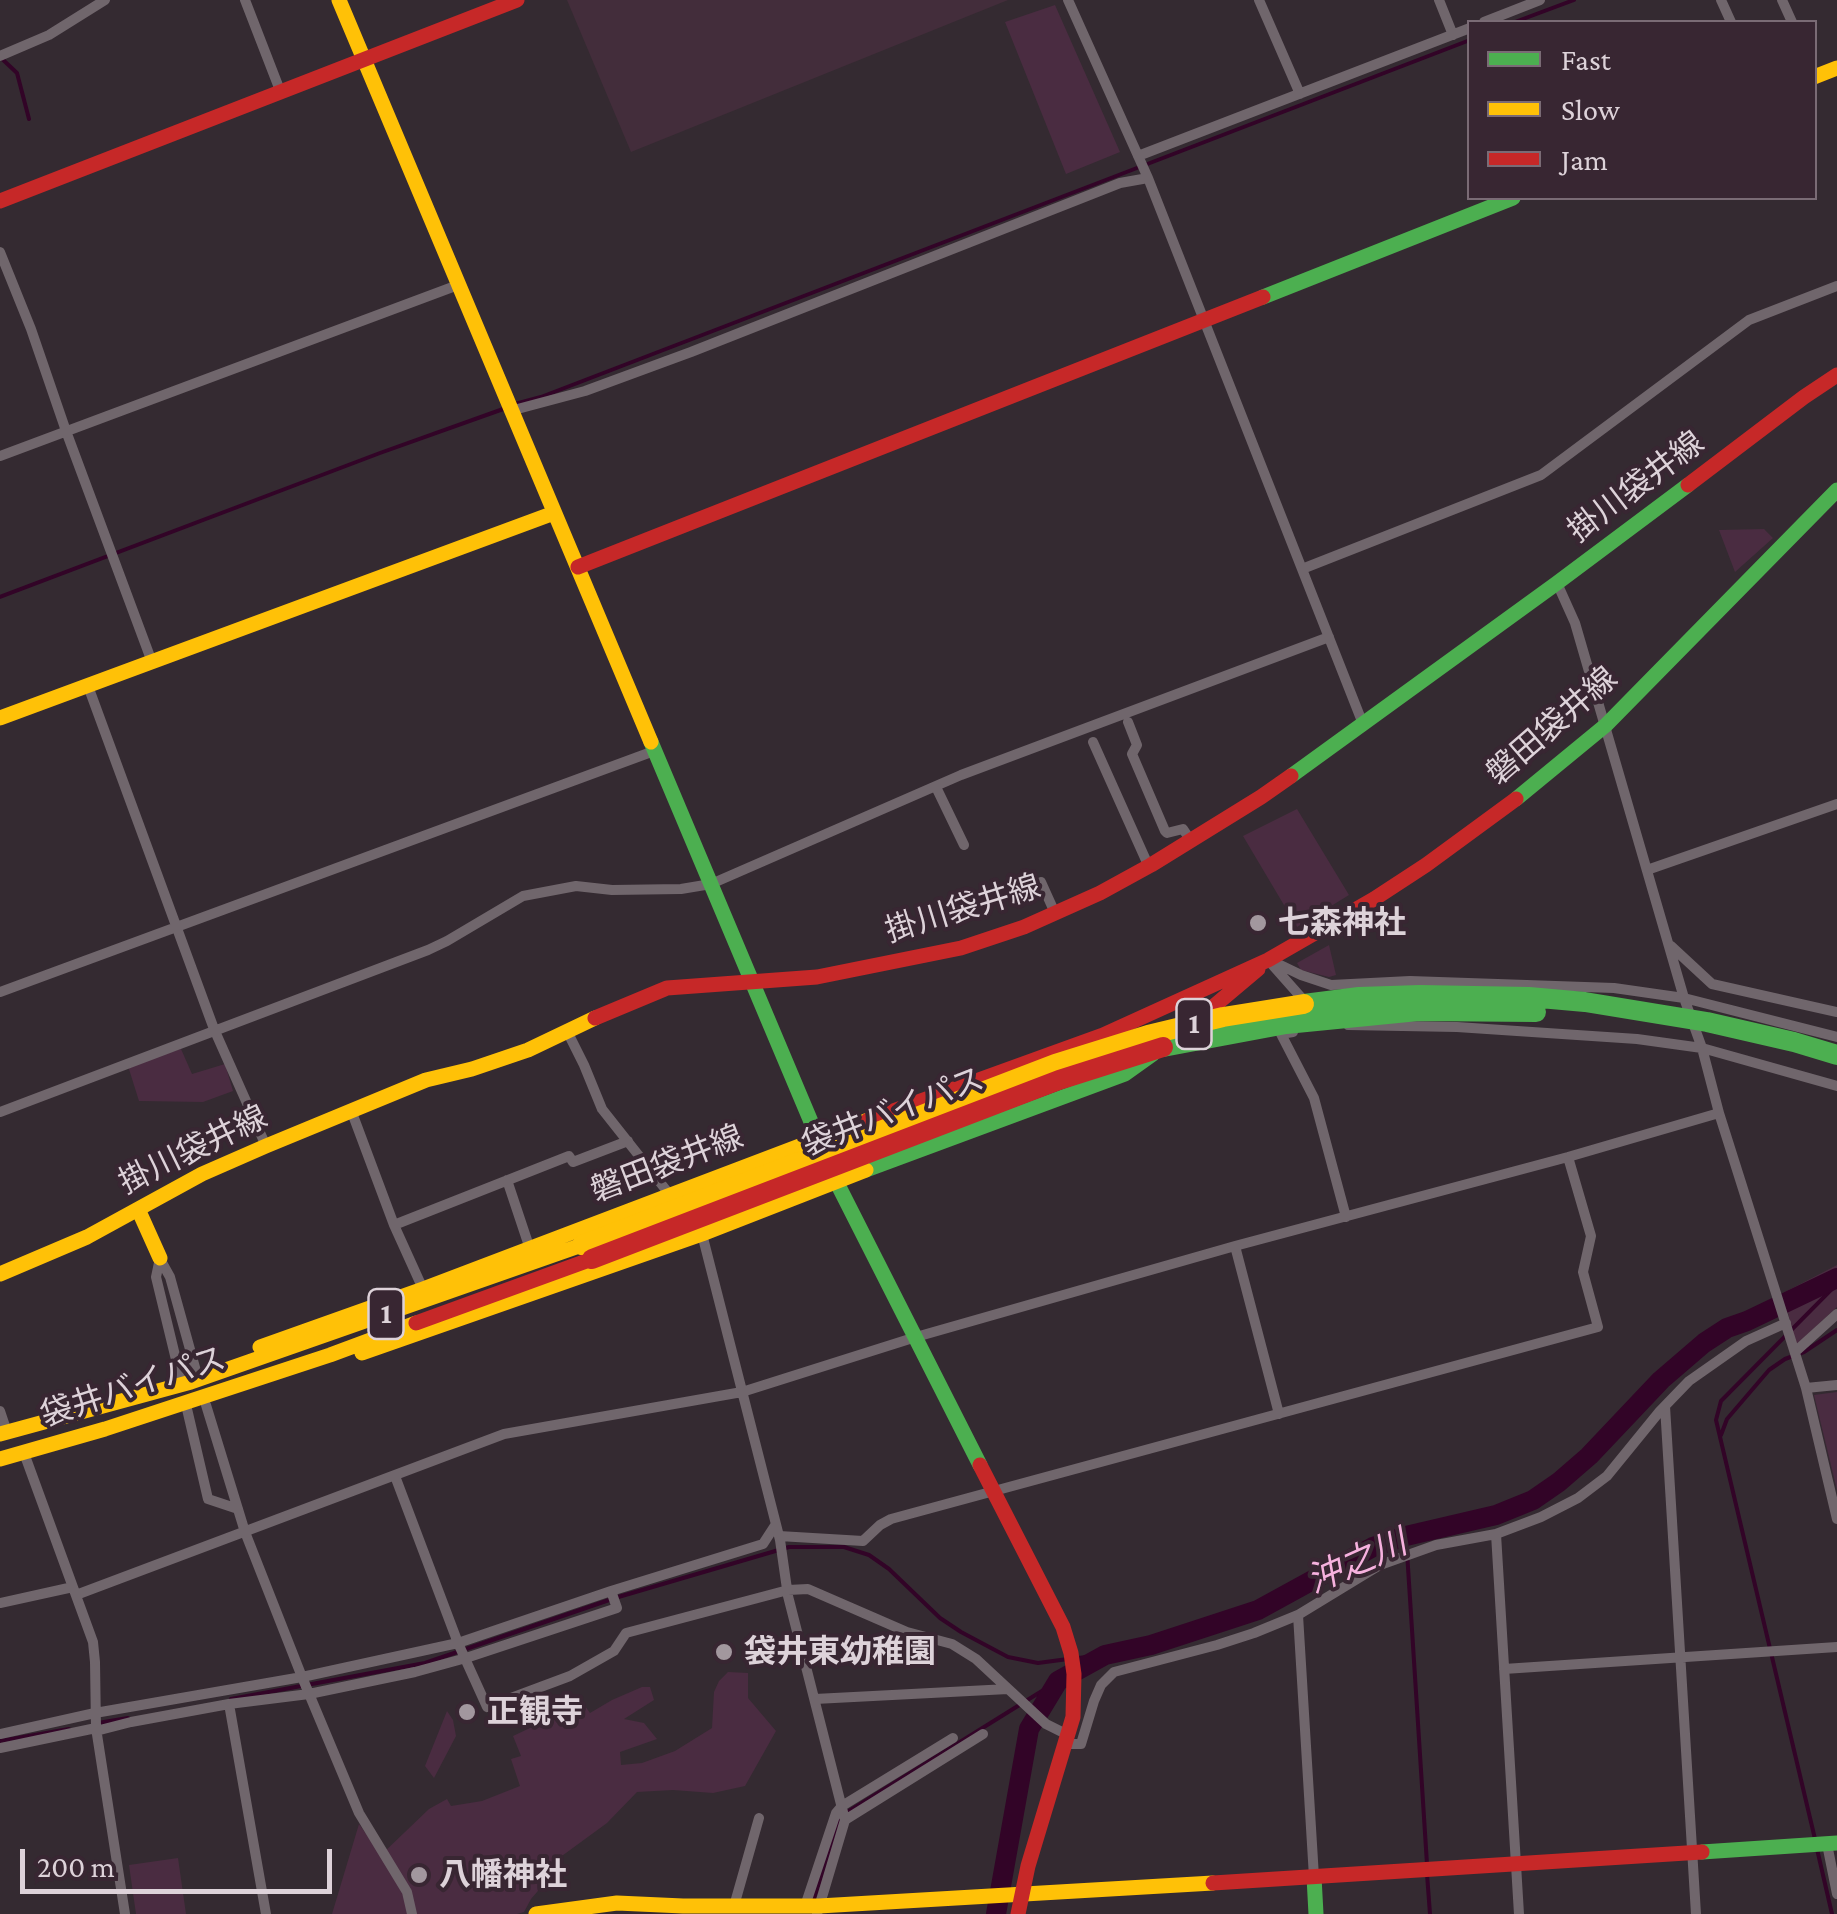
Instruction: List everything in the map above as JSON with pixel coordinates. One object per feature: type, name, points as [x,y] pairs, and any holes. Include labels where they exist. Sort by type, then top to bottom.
[{"type":"main road","points":[[338,0],[817,1138],[1064,1626],[1071,1653],[1074,1696],[1067,1740],[1028,1866],[1012,1900]]},
{"type":"main road","points":[[0,201],[514,1]]},
{"type":"main road","points":[[578,567],[1508,200]]},
{"type":"main road","name":"掛川袋井線","points":[[0,1274],[87,1237],[202,1174],[266,1146],[426,1080],[528,1050],[667,988],[816,978],[961,948],[1100,894],[1261,797],[1557,584],[1837,375]]},
{"type":"main road","name":"磐田袋井線","points":[[83,1412],[112,1395],[188,1374],[422,1290],[817,1138],[1103,1035],[1268,960],[1374,899],[1508,806],[1606,725],[1837,490]]},
{"type":"main road","points":[[0,718],[554,513]]},
{"type":"main road","name":"磐田袋井線","points":[[102,1430],[197,1407],[388,1344],[702,1234],[1124,1074],[1217,1005],[1268,960]]},
{"type":"main road","name":"袋井バイパス","points":[[0,1459],[102,1430],[330,1354],[1054,1064],[1223,1017],[1359,997],[1529,997],[1708,1022],[1837,1055]]},
{"type":"main road","name":"袋井バイパス","points":[[4,1432],[191,1382],[587,1252],[1150,1050],[1286,1024],[1418,1011],[1528,1011],[1707,1034],[1837,1069]]},
{"type":"main road","points":[[138,1209],[160,1258]]},
{"type":"main road","points":[[536,1914],[734,1906],[814,1909],[1012,1900],[1314,1876],[1824,1844]]},
{"type":"main road","points":[[1314,1876],[1316,1914]]},
{"type":"street","points":[[0,55],[49,35],[105,0]]},
{"type":"street","points":[[245,0],[281,93]]},
{"type":"street","points":[[1068,0],[1147,176],[1363,724]]},
{"type":"street","points":[[1259,0],[1300,94]]},
{"type":"street","points":[[1439,0],[1452,35]]},
{"type":"street","points":[[1489,20],[1540,0]]},
{"type":"street","points":[[1139,158],[1467,29]]},
{"type":"street","points":[[507,403],[585,390],[692,352],[1120,183],[1147,176]]},
{"type":"street","points":[[0,252],[152,662]]},
{"type":"street","points":[[0,456],[458,286]]},
{"type":"street","points":[[1302,568],[1540,475],[1749,320],[1837,286]]},
{"type":"street","points":[[1557,584],[1575,622],[1684,998],[1806,1388],[1837,1519]]},
{"type":"street","points":[[0,1112],[428,950],[522,896],[576,886],[612,890],[712,884],[961,774],[1329,636]]},
{"type":"street","points":[[88,686],[214,1029],[266,1146]]},
{"type":"street","points":[[1128,722],[1138,745],[1132,754],[1165,830],[1168,833],[1183,829],[1191,840]]},
{"type":"street","points":[[1093,742],[1148,867]]},
{"type":"street","points":[[0,992],[654,751]]},
{"type":"street","points":[[936,787],[964,845]]},
{"type":"street","points":[[1647,870],[1837,804]]},
{"type":"street","points":[[1041,882],[1054,913]]},
{"type":"street","points":[[1669,944],[1712,984],[1837,1012]]},
{"type":"street","points":[[1268,960],[1331,985],[1410,981],[1614,988],[1684,998],[1837,1038]]},
{"type":"street","points":[[1268,960],[1308,1005],[1332,1021],[1354,1027],[1576,1034],[1702,1048],[1837,1086]]},
{"type":"street","points":[[1332,1021],[1310,1030],[1282,1034],[1314,1098],[1346,1217]]},
{"type":"street","points":[[567,1031],[602,1110],[670,1195]]},
{"type":"street","points":[[351,1110],[422,1290]]},
{"type":"street","points":[[0,1603],[74,1591],[245,1532],[504,1434],[742,1392],[916,1337],[1234,1246],[1719,1113]]},
{"type":"street","points":[[394,1225],[569,1156],[573,1162],[628,1142]]},
{"type":"street","points":[[0,1734],[95,1714],[416,1672],[462,1650],[763,1544],[778,1533],[863,1541],[892,1519],[1598,1328],[1583,1272],[1591,1236],[1568,1157]]},
{"type":"street","points":[[507,1180],[530,1249]]},
{"type":"street","points":[[702,1234],[846,1820],[814,1909]]},
{"type":"street","points":[[1234,1246],[1279,1414]]},
{"type":"street","points":[[160,1258],[156,1277],[188,1374]]},
{"type":"street","points":[[1794,1352],[1837,1314]]},
{"type":"street","points":[[395,1476],[487,1707],[570,1676],[614,1651],[626,1633],[788,1590],[808,1590],[906,1632],[952,1644],[976,1659],[1046,1724],[1067,1740],[1081,1744],[1094,1701],[1114,1672],[1216,1645],[1298,1615],[1380,1565],[1436,1545],[1496,1534],[1578,1498],[1607,1476],[1688,1381],[1746,1341],[1786,1324]]},
{"type":"street","points":[[1806,1388],[1837,1385]]},
{"type":"street","points":[[1665,1406],[1696,1914]]},
{"type":"street","points":[[197,1407],[359,1814],[407,1892],[412,1914]]},
{"type":"street","points":[[197,1407],[208,1500],[238,1509]]},
{"type":"street","points":[[0,1411],[4,1432]]},
{"type":"street","points":[[24,1453],[93,1642],[96,1729],[125,1914]]},
{"type":"street","points":[[1496,1534],[1519,1914]]},
{"type":"street","points":[[0,1748],[230,1704],[462,1650],[617,1608],[613,1596]]},
{"type":"street","points":[[1298,1615],[1314,1876]]},
{"type":"street","points":[[1504,1670],[1837,1647]]},
{"type":"street","points":[[814,1699],[1008,1688]]},
{"type":"street","points":[[230,1704],[266,1914]]},
{"type":"street","points":[[846,1820],[983,1734]]},
{"type":"street","points":[[814,1909],[836,1812],[953,1738]]},
{"type":"street","points":[[734,1906],[759,1818]]},
{"type":"street","points":[[1824,1844],[1837,1894]]},
{"type":"shaded area","points":[[567,0],[1008,0],[631,152]]},
{"type":"shaded area","points":[[1055,5],[1120,152],[1066,174],[1005,22]]},
{"type":"shaded area","points":[[1764,529],[1773,538],[1735,572],[1719,530]]},
{"type":"shaded area","points":[[1297,809],[1349,895],[1297,927],[1243,836]]},
{"type":"shaded area","points":[[1329,945],[1336,975],[1301,970],[1297,963]]},
{"type":"shaded area","points":[[181,1049],[192,1074],[225,1064],[233,1091],[203,1102],[139,1101],[128,1066]]},
{"type":"shaded area","points":[[1837,1265],[1837,1307],[1796,1345],[1783,1293]]},
{"type":"shaded area","points":[[1837,1392],[1837,1490],[1814,1395]]},
{"type":"shaded area","points":[[728,1672],[748,1673],[748,1698],[776,1731],[745,1786],[713,1793],[637,1792],[607,1823],[555,1861],[524,1912],[332,1914],[359,1824],[381,1855],[429,1809],[447,1799],[451,1806],[482,1801],[520,1786],[511,1759],[521,1756],[513,1736],[583,1703],[590,1713],[642,1687],[650,1687],[654,1700],[624,1719],[644,1723],[657,1739],[620,1752],[621,1765],[642,1763],[675,1751],[712,1728],[714,1692]]},
{"type":"shaded area","points":[[447,1711],[456,1736],[434,1778],[425,1766]]},
{"type":"shaded area","points":[[178,1858],[186,1914],[136,1914],[129,1865]]},
{"type":"waterway","points":[[1520,20],[1574,0]]},
{"type":"waterway","points":[[515,404],[1467,41]]},
{"type":"waterway","points":[[0,57],[17,73],[29,119]]},
{"type":"waterway","points":[[0,597],[506,408]]},
{"type":"waterway","name":"沖之川","points":[[996,1914],[1029,1729],[1058,1681],[1105,1655],[1151,1645],[1258,1610],[1373,1547],[1496,1515],[1533,1500],[1589,1456],[1661,1380],[1704,1343],[1727,1328],[1837,1278]]},
{"type":"waterway","points":[[1815,1839],[1716,1420],[1721,1401],[1837,1284]]},
{"type":"waterway","points":[[1721,1435],[1727,1419],[1769,1370],[1837,1330]]},
{"type":"waterway","points":[[1406,1536],[1427,1864]]},
{"type":"waterway","points":[[231,1699],[425,1663],[615,1598],[789,1547],[844,1547],[869,1555],[940,1618],[1008,1657],[1038,1663],[1068,1659]]},
{"type":"waterway","points":[[1078,1658],[1105,1655]]},
{"type":"waterway","points":[[813,1901],[841,1816],[1058,1681]]},
{"type":"waterway","points":[[98,1723],[128,1718]]},
{"type":"waterway","points":[[0,1741],[69,1729]]},
{"type":"waterway","points":[[1817,1849],[1832,1914]]},
{"type":"waterway","points":[[1427,1874],[1430,1914]]},
{"type":"traffic: fast","points":[[1263,297],[1508,200]]},
{"type":"traffic: fast","points":[[1291,776],[1688,485]]},
{"type":"traffic: fast","points":[[1516,799],[1606,725],[1837,490]]},
{"type":"traffic: fast","points":[[651,742],[836,1181],[980,1465]]},
{"type":"traffic: fast","points":[[1304,1004],[1420,995],[1585,1002],[1707,1022],[1837,1055]]},
{"type":"traffic: fast","points":[[1163,1047],[1286,1024],[1418,1011],[1536,1012]]},
{"type":"traffic: fast","points":[[866,1170],[1125,1074],[1153,1054]]},
{"type":"traffic: fast","points":[[1702,1852],[1837,1843]]},
{"type":"traffic: fast","points":[[1314,1877],[1316,1914]]},
{"type":"traffic: slow","points":[[339,0],[651,742]]},
{"type":"traffic: slow","points":[[1817,76],[1837,68]]},
{"type":"traffic: slow","points":[[0,718],[554,513]]},
{"type":"traffic: slow","points":[[582,1245],[1055,1064],[1148,1035],[1223,1017],[1304,1004]]},
{"type":"traffic: slow","points":[[0,1274],[87,1237],[202,1174],[266,1146],[426,1080],[528,1050],[595,1018]]},
{"type":"traffic: slow","points":[[260,1347],[868,1120]]},
{"type":"traffic: slow","points":[[362,1353],[702,1234],[866,1170]]},
{"type":"traffic: slow","points":[[138,1209],[160,1258]]},
{"type":"traffic: slow","points":[[0,1434],[191,1382],[582,1245]]},
{"type":"traffic: slow","points":[[0,1459],[105,1429],[416,1323]]},
{"type":"traffic: slow","points":[[536,1914],[617,1903],[819,1906],[1213,1883]]},
{"type":"traffic: jam","points":[[0,201],[517,0]]},
{"type":"traffic: jam","points":[[578,567],[1263,297]]},
{"type":"traffic: jam","points":[[1688,485],[1837,375]]},
{"type":"traffic: jam","points":[[595,1018],[667,988],[817,977],[961,948],[1024,927],[1151,865],[1291,776]]},
{"type":"traffic: jam","points":[[868,1120],[1103,1035],[1268,960],[1374,899],[1516,799]]},
{"type":"traffic: jam","points":[[1195,1022],[1258,969]]},
{"type":"traffic: jam","points":[[592,1259],[1059,1080],[1163,1047]]},
{"type":"traffic: jam","points":[[416,1323],[592,1259]]},
{"type":"traffic: jam","points":[[980,1465],[1063,1627],[1074,1674],[1073,1717],[1028,1866],[1018,1914]]},
{"type":"traffic: jam","points":[[1213,1883],[1702,1852]]},
{"type":"place","name":"七森神社","points":[[1258,923]]},
{"type":"place","name":"袋井東幼稚園","points":[[724,1652]]},
{"type":"place","name":"正観寺","points":[[467,1712]]},
{"type":"place","name":"八幡神社","points":[[419,1875]]}]
